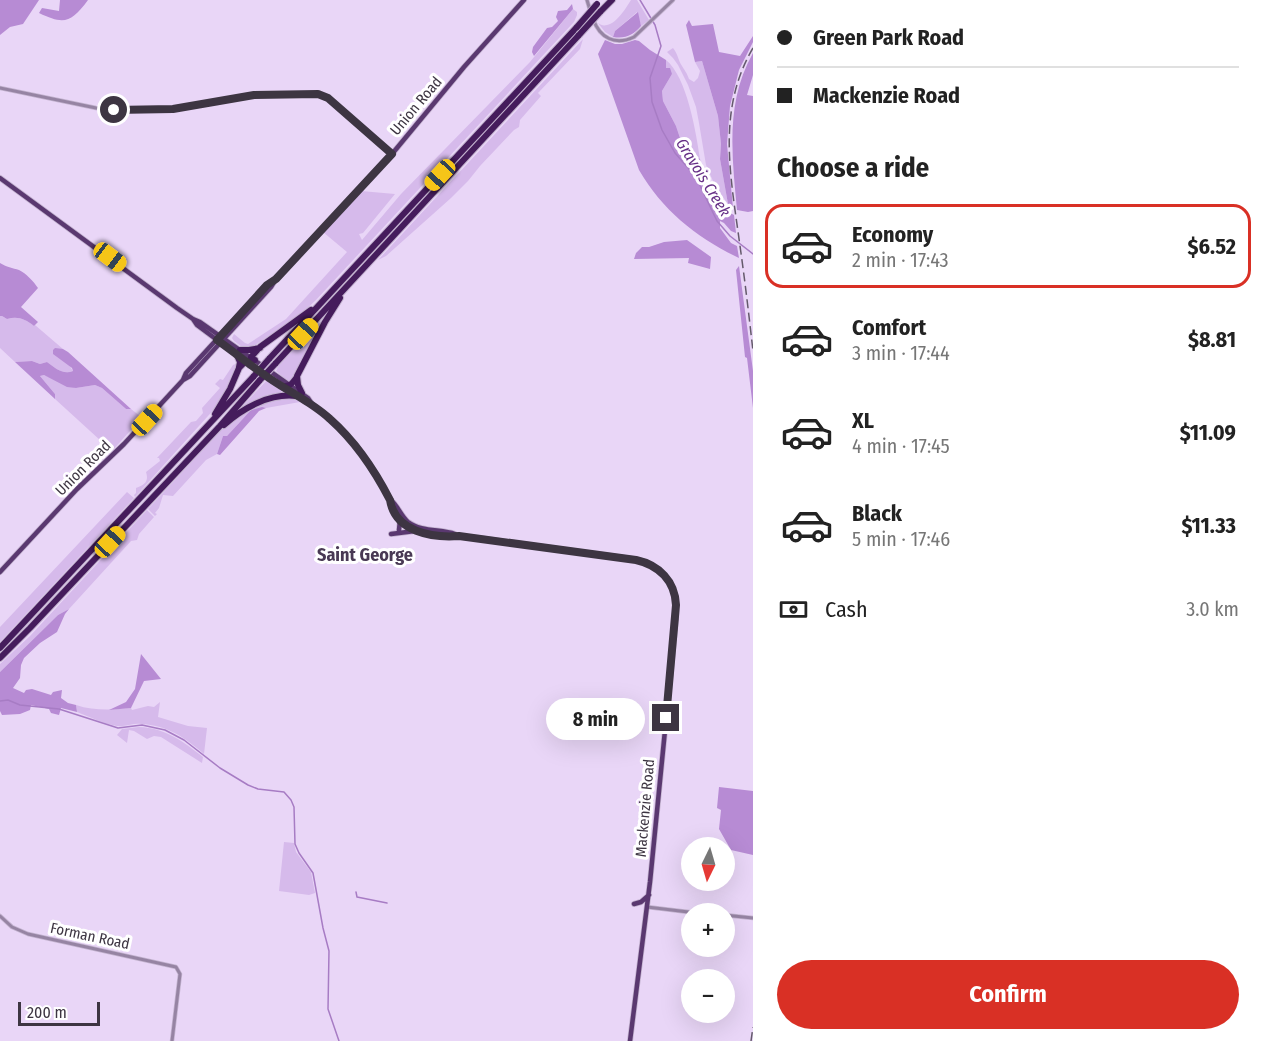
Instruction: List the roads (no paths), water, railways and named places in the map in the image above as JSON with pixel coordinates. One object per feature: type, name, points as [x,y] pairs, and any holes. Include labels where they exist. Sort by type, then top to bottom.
[{"type":"highway","points":[[0,648],[209,424],[350,283],[612,0]]},
{"type":"highway","points":[[272,362],[319,305],[599,2]]},
{"type":"highway","points":[[277,397],[297,376],[325,322],[350,283]]},
{"type":"highway","points":[[239,368],[250,361],[260,347],[319,305]]},
{"type":"highway","points":[[209,424],[230,389],[239,368],[238,352],[260,347]]},
{"type":"highway","points":[[210,436],[247,408],[277,397],[299,394],[297,376]]},
{"type":"highway","points":[[0,658],[210,436],[257,378]]},
{"type":"main road","name":"Union Road","points":[[221,339],[231,332],[276,279],[392,154],[473,56],[524,0]]},
{"type":"main road","points":[[0,178],[193,319],[197,325],[233,345]]},
{"type":"main road","name":"Union Road","points":[[0,572],[77,489],[190,375],[267,285],[276,279]]},
{"type":"main road","points":[[231,332],[230,338],[238,352]]},
{"type":"main road","points":[[221,339],[286,386],[308,398],[331,420],[356,445],[370,465],[400,520],[415,531]]},
{"type":"main road","points":[[390,500],[413,525],[451,532],[459,536]]},
{"type":"main road","points":[[399,530],[400,520]]},
{"type":"main road","points":[[391,534],[415,531],[459,536]]},
{"type":"main road","name":"Mackenzie Road","points":[[459,536],[636,560],[653,566],[668,579],[675,596],[676,612],[649,895],[630,1041]]},
{"type":"main road","points":[[634,904],[641,902],[649,895]]},
{"type":"street","points":[[587,0],[601,33],[621,41],[632,38],[673,0]]},
{"type":"street","points":[[0,88],[96,108],[122,110],[173,109],[254,95],[318,94],[328,98],[392,154]]},
{"type":"street","points":[[647,907],[681,911]]},
{"type":"street","name":"Forman Road","points":[[0,916],[12,927],[28,934],[178,969],[172,1041]]},
{"type":"street","points":[[735,916],[753,918]]},
{"type":"waterway","name":"Gravois Creek","points":[[640,0],[655,25],[661,46],[650,78],[652,102],[662,130],[675,153],[696,177],[717,221],[730,236],[753,254]]},
{"type":"waterway","points":[[0,701],[8,700],[20,705],[59,709],[118,728],[142,725],[165,730],[184,740],[220,768],[248,785],[258,789],[284,792],[294,807],[295,844],[313,873],[329,951],[328,1009],[339,1041]]},
{"type":"waterway","points":[[356,892],[357,897],[387,903]]},
{"type":"railway","points":[[753,48],[741,72],[734,96],[729,145],[730,170],[753,351]]},
{"type":"railway","points":[[751,1041],[753,1027]]},
{"type":"district","name":"Saint George","points":[[365,555]]}]
